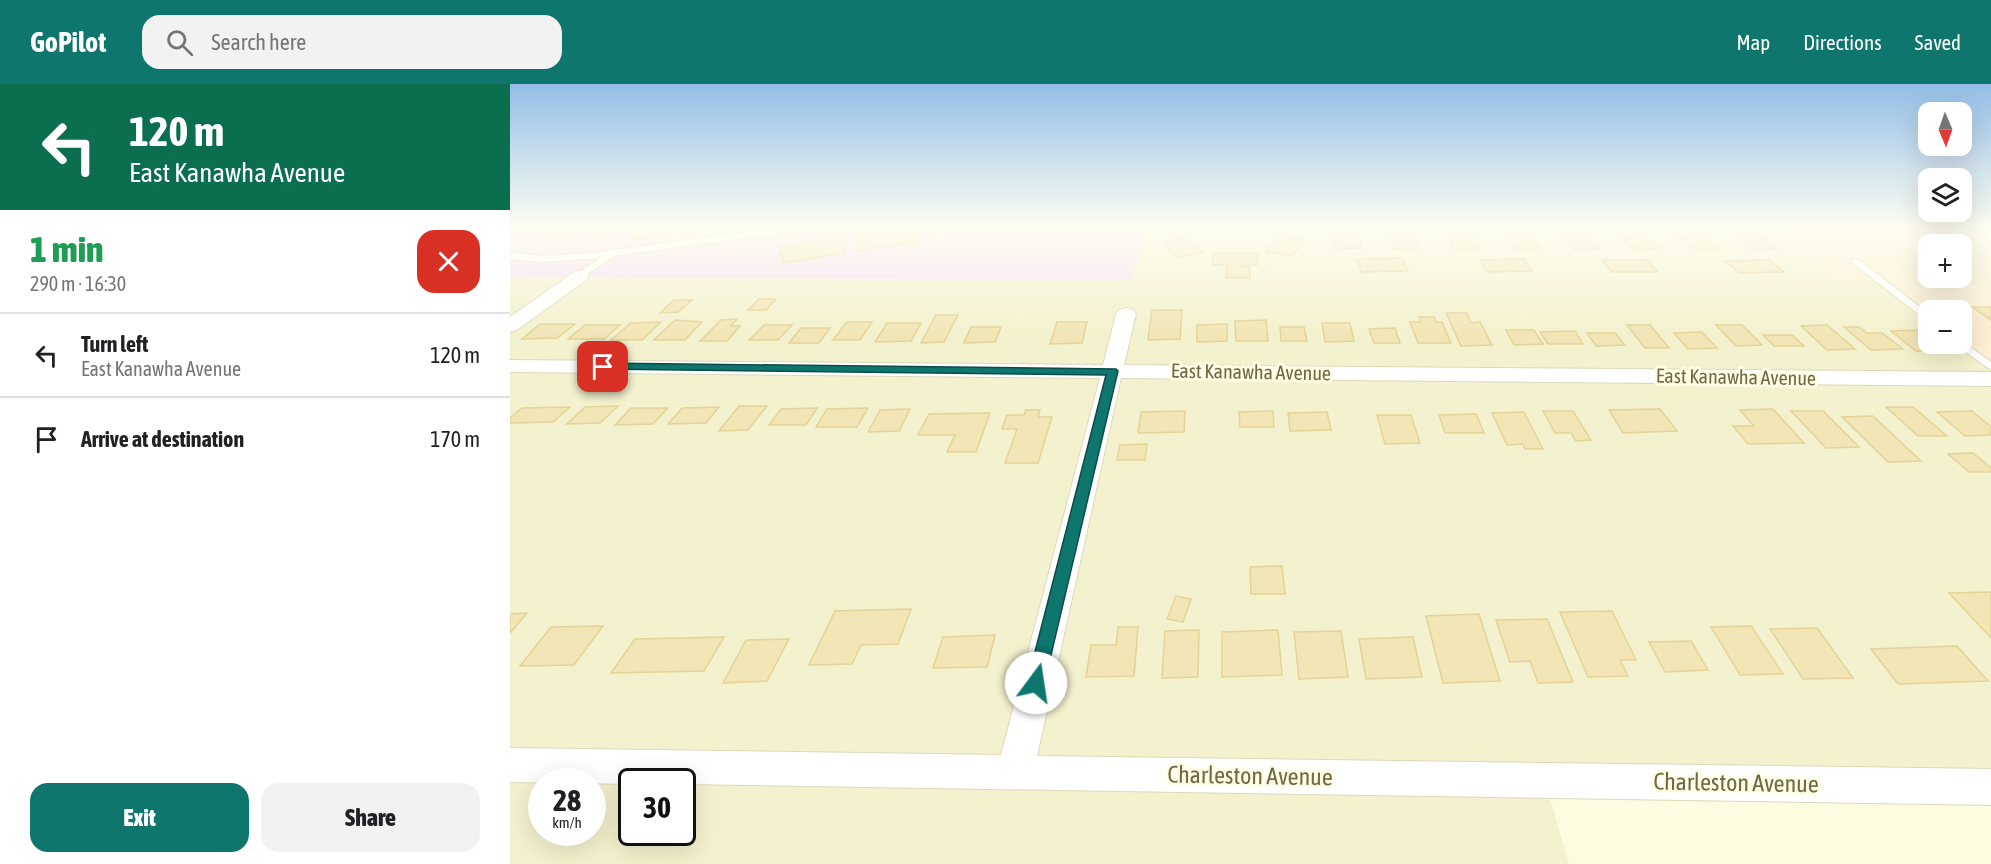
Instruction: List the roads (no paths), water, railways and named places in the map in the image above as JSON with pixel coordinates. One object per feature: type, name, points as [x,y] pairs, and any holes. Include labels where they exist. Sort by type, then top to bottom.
[{"type":"street","points":[[510,326],[580,276]]},
{"type":"street","points":[[1015,772],[1126,314]]},
{"type":"street","name":"East Kanawha Avenue","points":[[510,366],[1991,379]]},
{"type":"street","name":"Charleston Avenue","points":[[510,765],[1991,787]]},
{"type":"lane","points":[[580,276],[600,262]]},
{"type":"lane","points":[[1857,262],[1918,310]]},
{"type":"lane","points":[[1972,353],[1991,367]]}]
